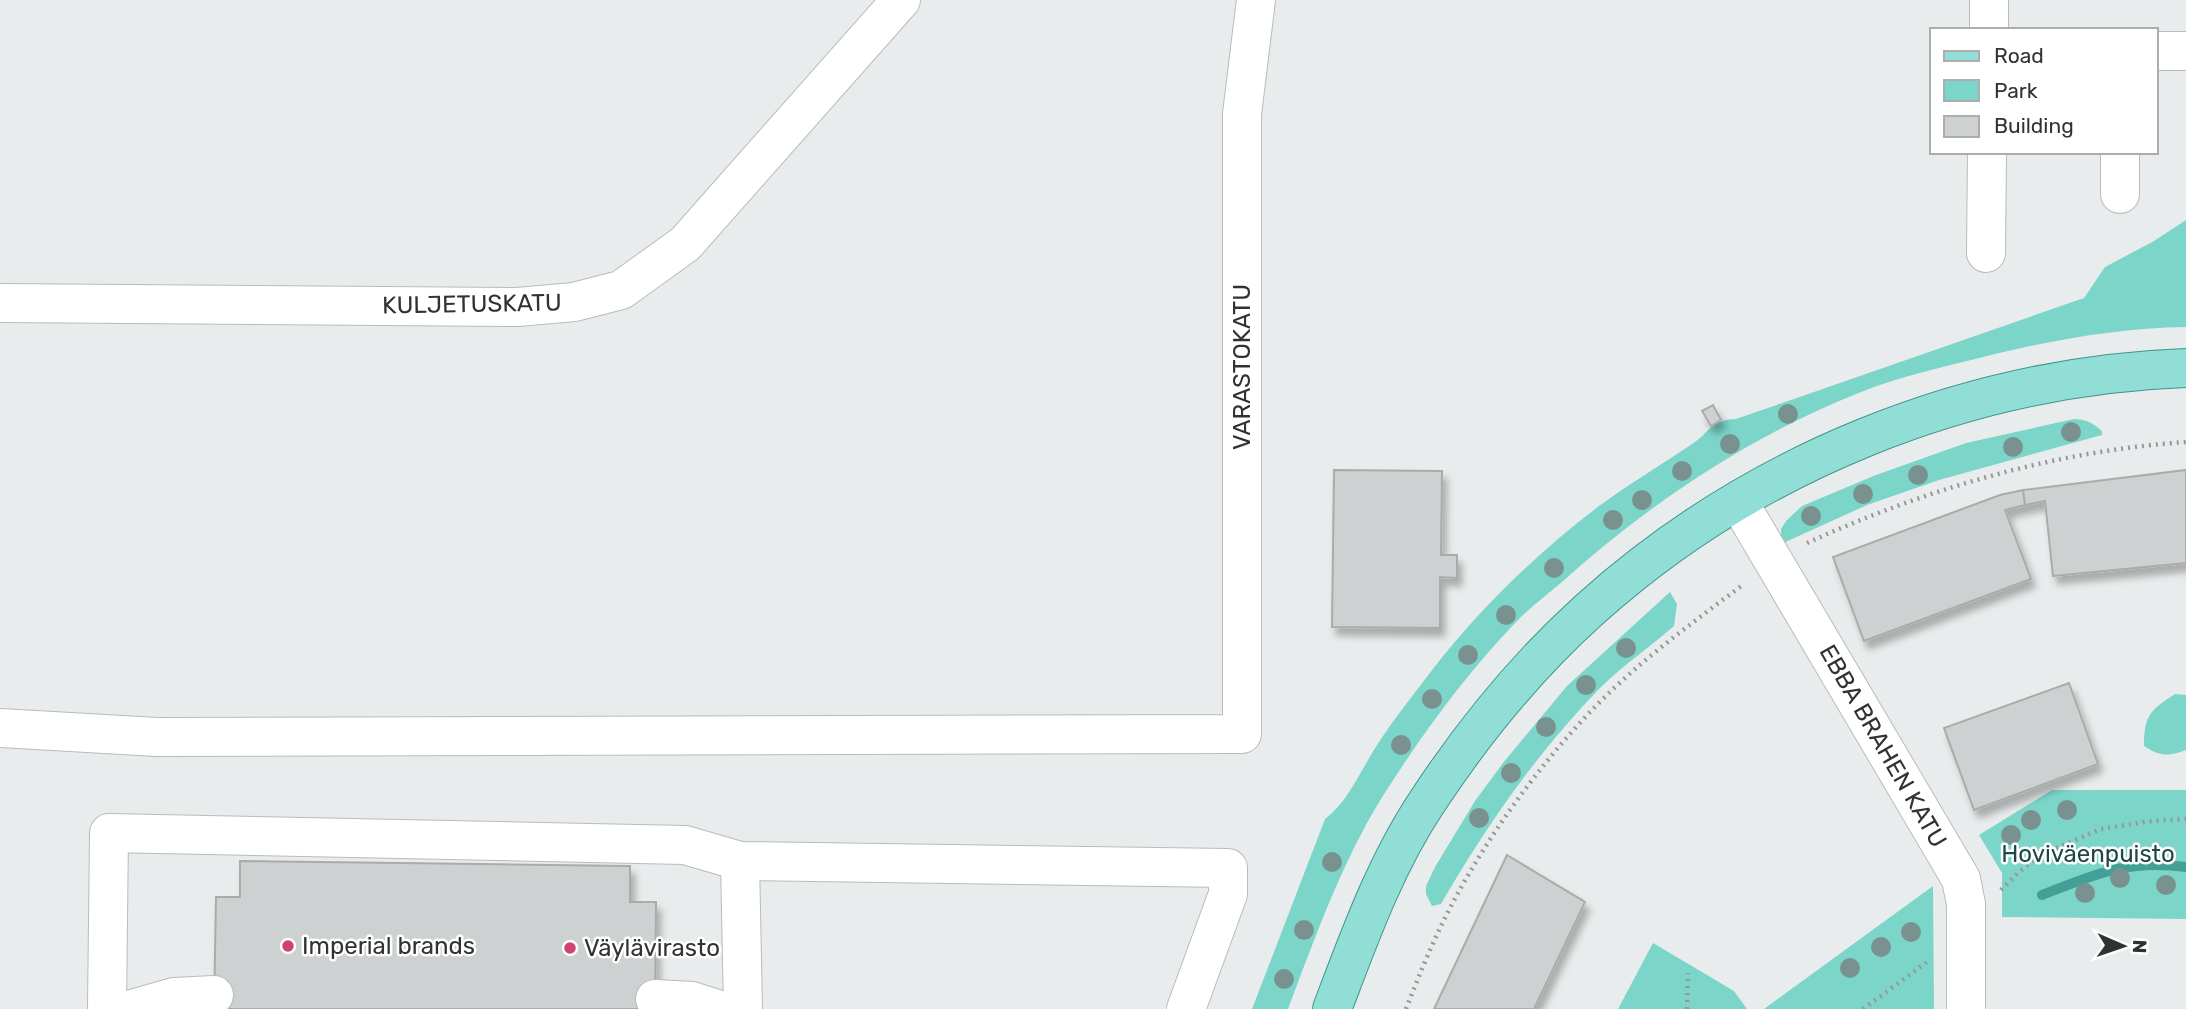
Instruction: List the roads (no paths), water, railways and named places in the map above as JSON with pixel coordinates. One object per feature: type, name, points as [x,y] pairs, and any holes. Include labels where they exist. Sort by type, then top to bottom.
[{"type":"main road","points":[[1332,1009],[1376,899],[1404,841],[1426,803],[1503,698],[1553,643],[1599,601],[1676,541],[1738,501],[1830,452],[1902,421],[2055,383],[2115,374],[2186,368]]},
{"type":"street","name":"KULJETUSKATU","points":[[0,303],[518,307],[574,302],[621,290],[685,244],[901,0]]},
{"type":"street","name":"VARASTOKATU","points":[[0,728],[157,737],[1242,734],[1242,114],[1256,0]]},
{"type":"street","points":[[1989,0],[1989,28]]},
{"type":"street","points":[[2158,51],[2186,51]]},
{"type":"street","points":[[1986,253],[1987,154]]},
{"type":"street","points":[[2120,154],[2120,194]]},
{"type":"street","name":"EBBA BRAHEN KATU","points":[[1738,501],[1961,879],[1966,904],[1966,1009]]},
{"type":"street","points":[[107,1009],[109,833],[685,845],[740,861],[1228,868],[1228,894],[1186,1009]]},
{"type":"street","points":[[740,861],[743,1009]]},
{"type":"street","points":[[132,1009],[174,997],[214,995]]},
{"type":"street","points":[[655,999],[692,1000],[717,1009]]},
{"type":"waterway","points":[[2042,895],[2112,870],[2146,865],[2186,867]]},
{"type":"place","name":"Imperial brands","points":[[288,946]]},
{"type":"place","name":"Väylävirasto","points":[[570,948]]},
{"type":"park label","name":"Hoviväenpuisto","points":[[2088,854]]}]
